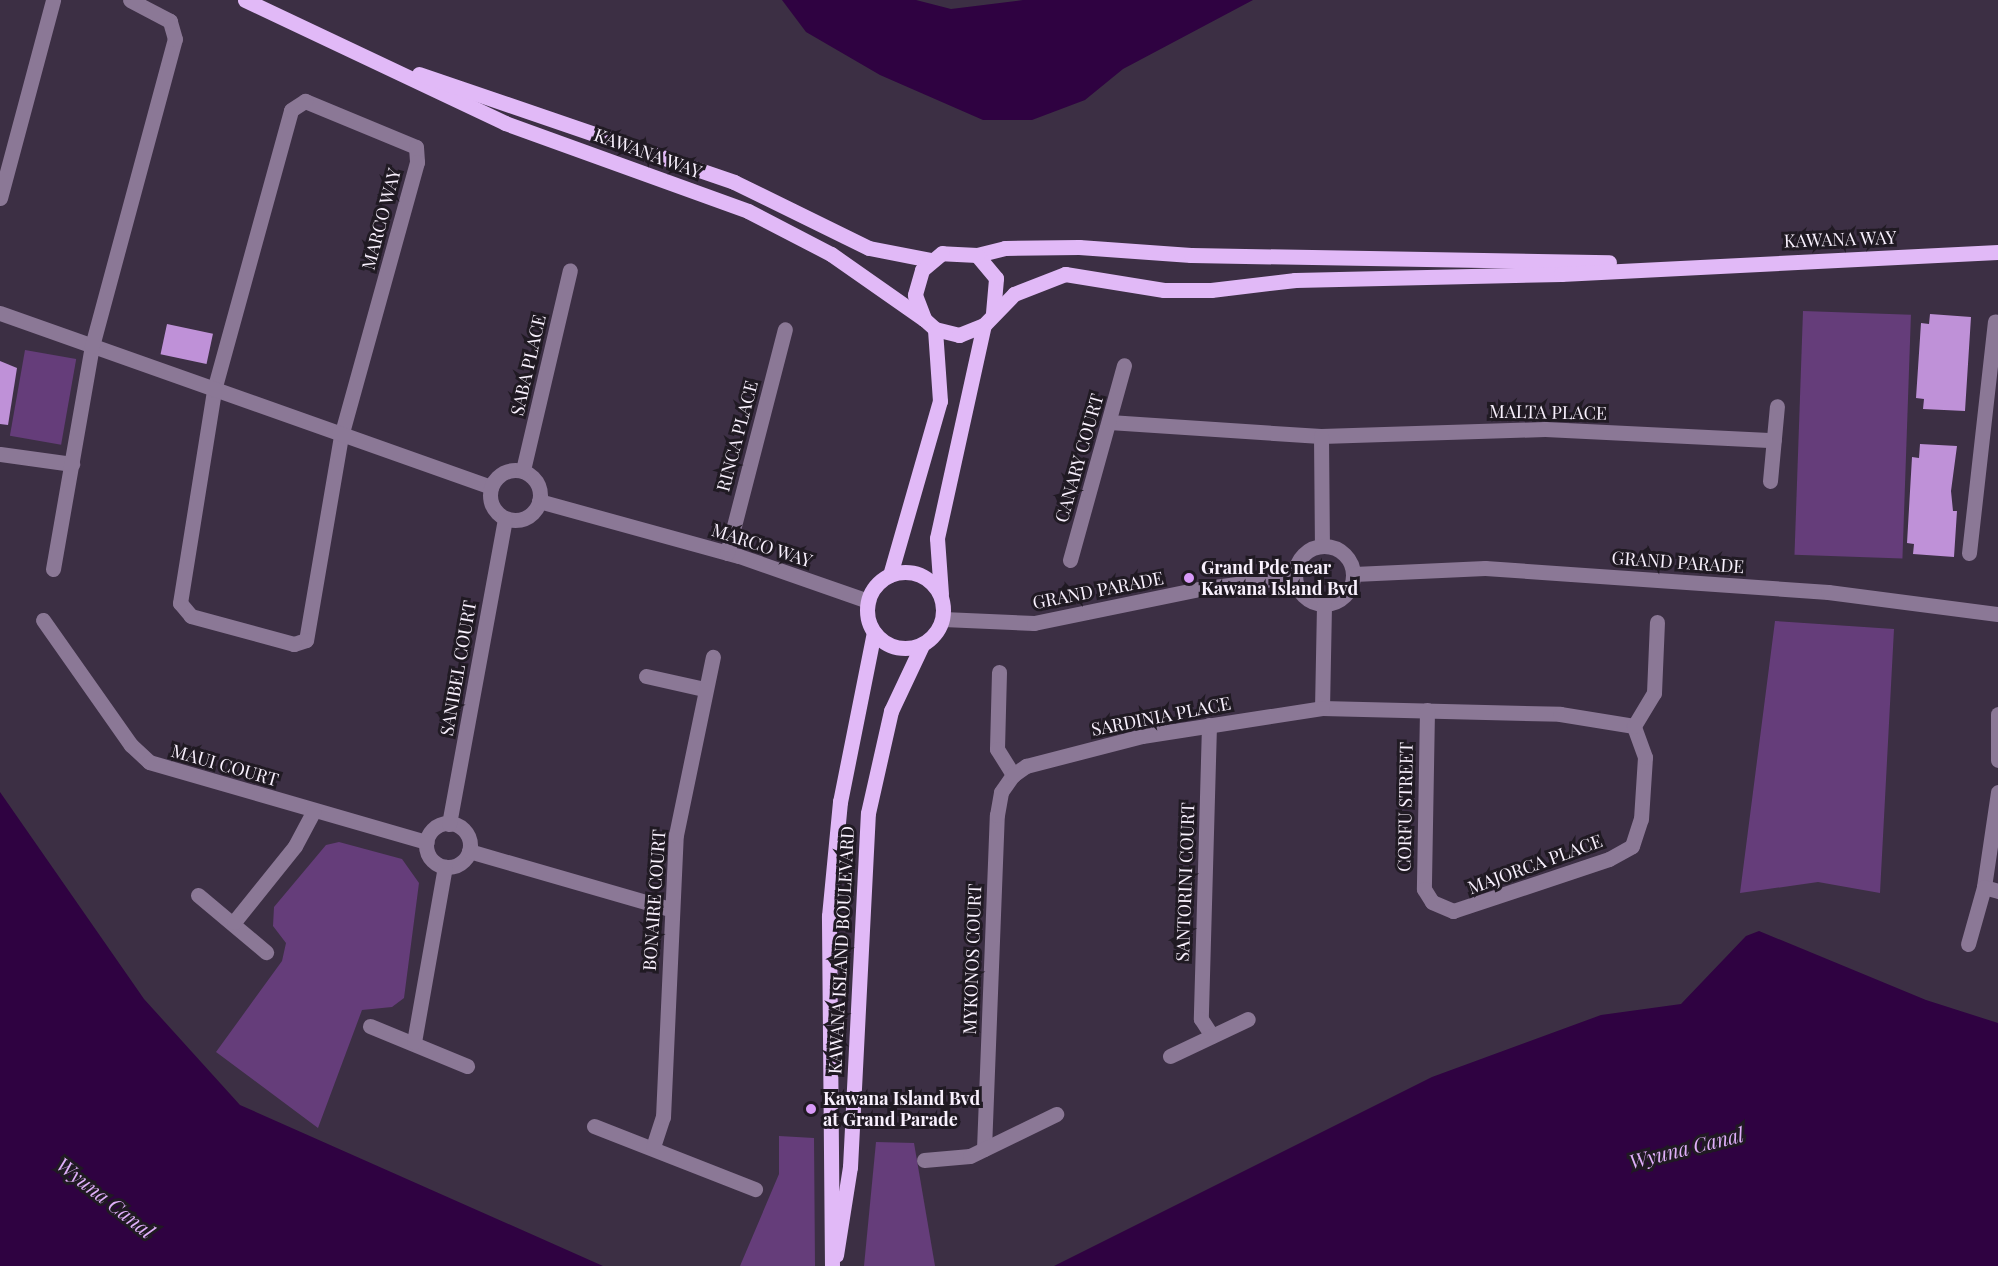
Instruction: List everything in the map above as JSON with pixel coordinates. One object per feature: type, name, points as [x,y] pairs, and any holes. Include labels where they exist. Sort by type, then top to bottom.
[{"type":"main road","name":"KAWANA WAY","points":[[245,0],[505,123],[748,211],[831,254],[930,324]]},
{"type":"main road","name":"KAWANA WAY","points":[[345,48],[734,182],[869,248],[930,260]]},
{"type":"main road","points":[[977,255],[996,278],[989,319],[937,538],[943,619],[922,645],[897,648],[874,632],[868,601],[890,575],[940,401],[930,324],[916,282],[930,260],[956,251],[977,255],[1005,248],[1079,247],[1191,255],[1683,264]]},
{"type":"main road","name":"KAWANA WAY","points":[[1683,264],[1998,252]]},
{"type":"main road","points":[[930,324],[959,334],[989,319],[1014,294],[1065,274],[1164,290],[1211,290],[1295,280],[1561,274],[1683,264]]},
{"type":"main road","points":[[890,575],[923,576],[941,594]]},
{"type":"main road","name":"KAWANA ISLAND BOULEVARD","points":[[833,1266],[829,916],[840,802],[874,632]]},
{"type":"main road","name":"KAWANA ISLAND BOULEVARD","points":[[833,1266],[850,1167],[868,813],[891,711],[922,645]]},
{"type":"street","points":[[0,198],[53,0]]},
{"type":"street","points":[[53,568],[92,346],[175,39],[170,21],[130,0]]},
{"type":"street","name":"MARCO WAY","points":[[214,390],[291,110],[305,100],[416,147],[417,162],[341,436]]},
{"type":"street","name":"SABA PLACE","points":[[523,470],[570,270]]},
{"type":"street","points":[[0,313],[341,436],[491,486]]},
{"type":"street","points":[[1969,553],[1991,425],[1995,321]]},
{"type":"street","name":"RINCA PLACE","points":[[727,552],[785,329]]},
{"type":"street","name":"CANARY COURT","points":[[1070,560],[1124,365]]},
{"type":"street","points":[[214,390],[180,603],[191,616],[294,644],[306,640],[341,436]]},
{"type":"street","points":[[1770,481],[1777,406]]},
{"type":"street","name":"MALTA PLACE","points":[[1109,422],[1321,436],[1545,429],[1774,440]]},
{"type":"street","points":[[1321,436],[1322,546]]},
{"type":"street","points":[[0,454],[72,464]]},
{"type":"street","points":[[507,470],[523,470],[539,486],[539,501],[530,515],[505,518],[490,502],[491,486],[507,470]]},
{"type":"street","name":"MARCO WAY","points":[[539,501],[727,552],[868,601]]},
{"type":"street","name":"SANIBEL COURT","points":[[449,824],[505,518]]},
{"type":"street","points":[[1322,546],[1344,553],[1354,574],[1348,592],[1324,605],[1301,593],[1295,576],[1305,553],[1322,546]]},
{"type":"street","name":"GRAND PARADE","points":[[1354,574],[1485,568],[1828,592],[1998,615]]},
{"type":"street","name":"GRAND PARADE","points":[[943,619],[1034,623],[1199,589],[1295,576]]},
{"type":"street","points":[[1322,708],[1324,605]]},
{"type":"street","name":"MAUI COURT","points":[[43,620],[125,737],[149,762],[427,842]]},
{"type":"street","points":[[1634,726],[1654,693],[1657,622]]},
{"type":"street","name":"BONAIRE COURT","points":[[653,1147],[663,1117],[670,909],[676,835],[704,689],[713,657]]},
{"type":"street","points":[[999,672],[996,741],[1012,775]]},
{"type":"street","points":[[646,676],[704,689]]},
{"type":"street","name":"SARDINIA PLACE","points":[[1012,775],[1026,766],[1142,736],[1322,708],[1602,717],[1634,726]]},
{"type":"street","name":"CORFU STREET","points":[[1428,710],[1423,873],[1432,902]]},
{"type":"street","points":[[1998,714],[1998,760]]},
{"type":"street","name":"SANTORINI COURT","points":[[1209,726],[1201,1019],[1212,1036]]},
{"type":"street","name":"MAJORCA PLACE","points":[[1432,902],[1453,911],[1476,908],[1632,846],[1641,819],[1645,757],[1634,726]]},
{"type":"street","name":"MYKONOS COURT","points":[[984,1149],[998,815],[1001,792],[1012,775]]},
{"type":"street","points":[[1968,944],[1991,889],[1998,792]]},
{"type":"street","points":[[234,922],[295,846],[314,811]]},
{"type":"street","points":[[449,824],[466,833],[469,851],[463,862],[445,867],[433,861],[427,842],[437,827],[449,824]]},
{"type":"street","points":[[469,851],[670,909]]},
{"type":"street","points":[[414,1042],[445,867]]},
{"type":"street","points":[[198,895],[234,922],[266,952]]},
{"type":"street","points":[[1170,1056],[1248,1019]]},
{"type":"street","points":[[370,1026],[414,1042],[466,1066]]},
{"type":"street","points":[[924,1160],[956,1160],[1056,1114]]},
{"type":"street","points":[[594,1126],[653,1147],[755,1190]]},
{"type":"shaded area","points":[[1803,311],[1911,315],[1902,559],[1794,555]]},
{"type":"shaded area","points":[[25,350],[76,359],[61,445],[10,436]]},
{"type":"shaded area","points":[[1775,621],[1894,629],[1880,893],[1818,882],[1740,893]]},
{"type":"shaded area","points":[[339,842],[402,859],[419,883],[404,998],[392,1007],[362,1010],[318,1128],[216,1052],[282,961],[286,943],[273,926],[274,907],[326,845]]},
{"type":"shaded area","points":[[779,1136],[814,1138],[815,1266],[740,1266],[779,1174]]},
{"type":"shaded area","points":[[876,1142],[914,1143],[935,1266],[864,1266]]},
{"type":"water","points":[[782,0],[916,0],[951,9],[1023,0],[1253,0],[1123,69],[1085,100],[1032,120],[983,120],[880,75],[806,32]]},
{"type":"water","name":"Wyuna Canal","points":[[0,792],[144,999],[240,1105],[603,1266],[0,1266]]},
{"type":"water","name":"Wyuna Canal","points":[[1759,931],[1926,1000],[1998,1023],[1998,1266],[1054,1266],[1432,1077],[1601,1015],[1681,1004],[1746,936]]},
{"type":"building","points":[[1930,314],[1971,317],[1965,411],[1923,409],[1924,399],[1916,398],[1921,323],[1929,324]]},
{"type":"building","points":[[167,324],[213,334],[207,364],[161,354]]},
{"type":"building","points":[[0,361],[17,368],[8,425],[0,424]]},
{"type":"building","points":[[1920,444],[1957,446],[1951,491],[1953,511],[1957,511],[1954,557],[1913,554],[1914,544],[1907,543],[1912,457],[1919,458]]},
{"type":"place","name":"Grand Pde near Kawana Island Bvd","points":[[1189,578]]},
{"type":"place","name":"Kawana Island Bvd at Grand Parade","points":[[811,1109]]}]
